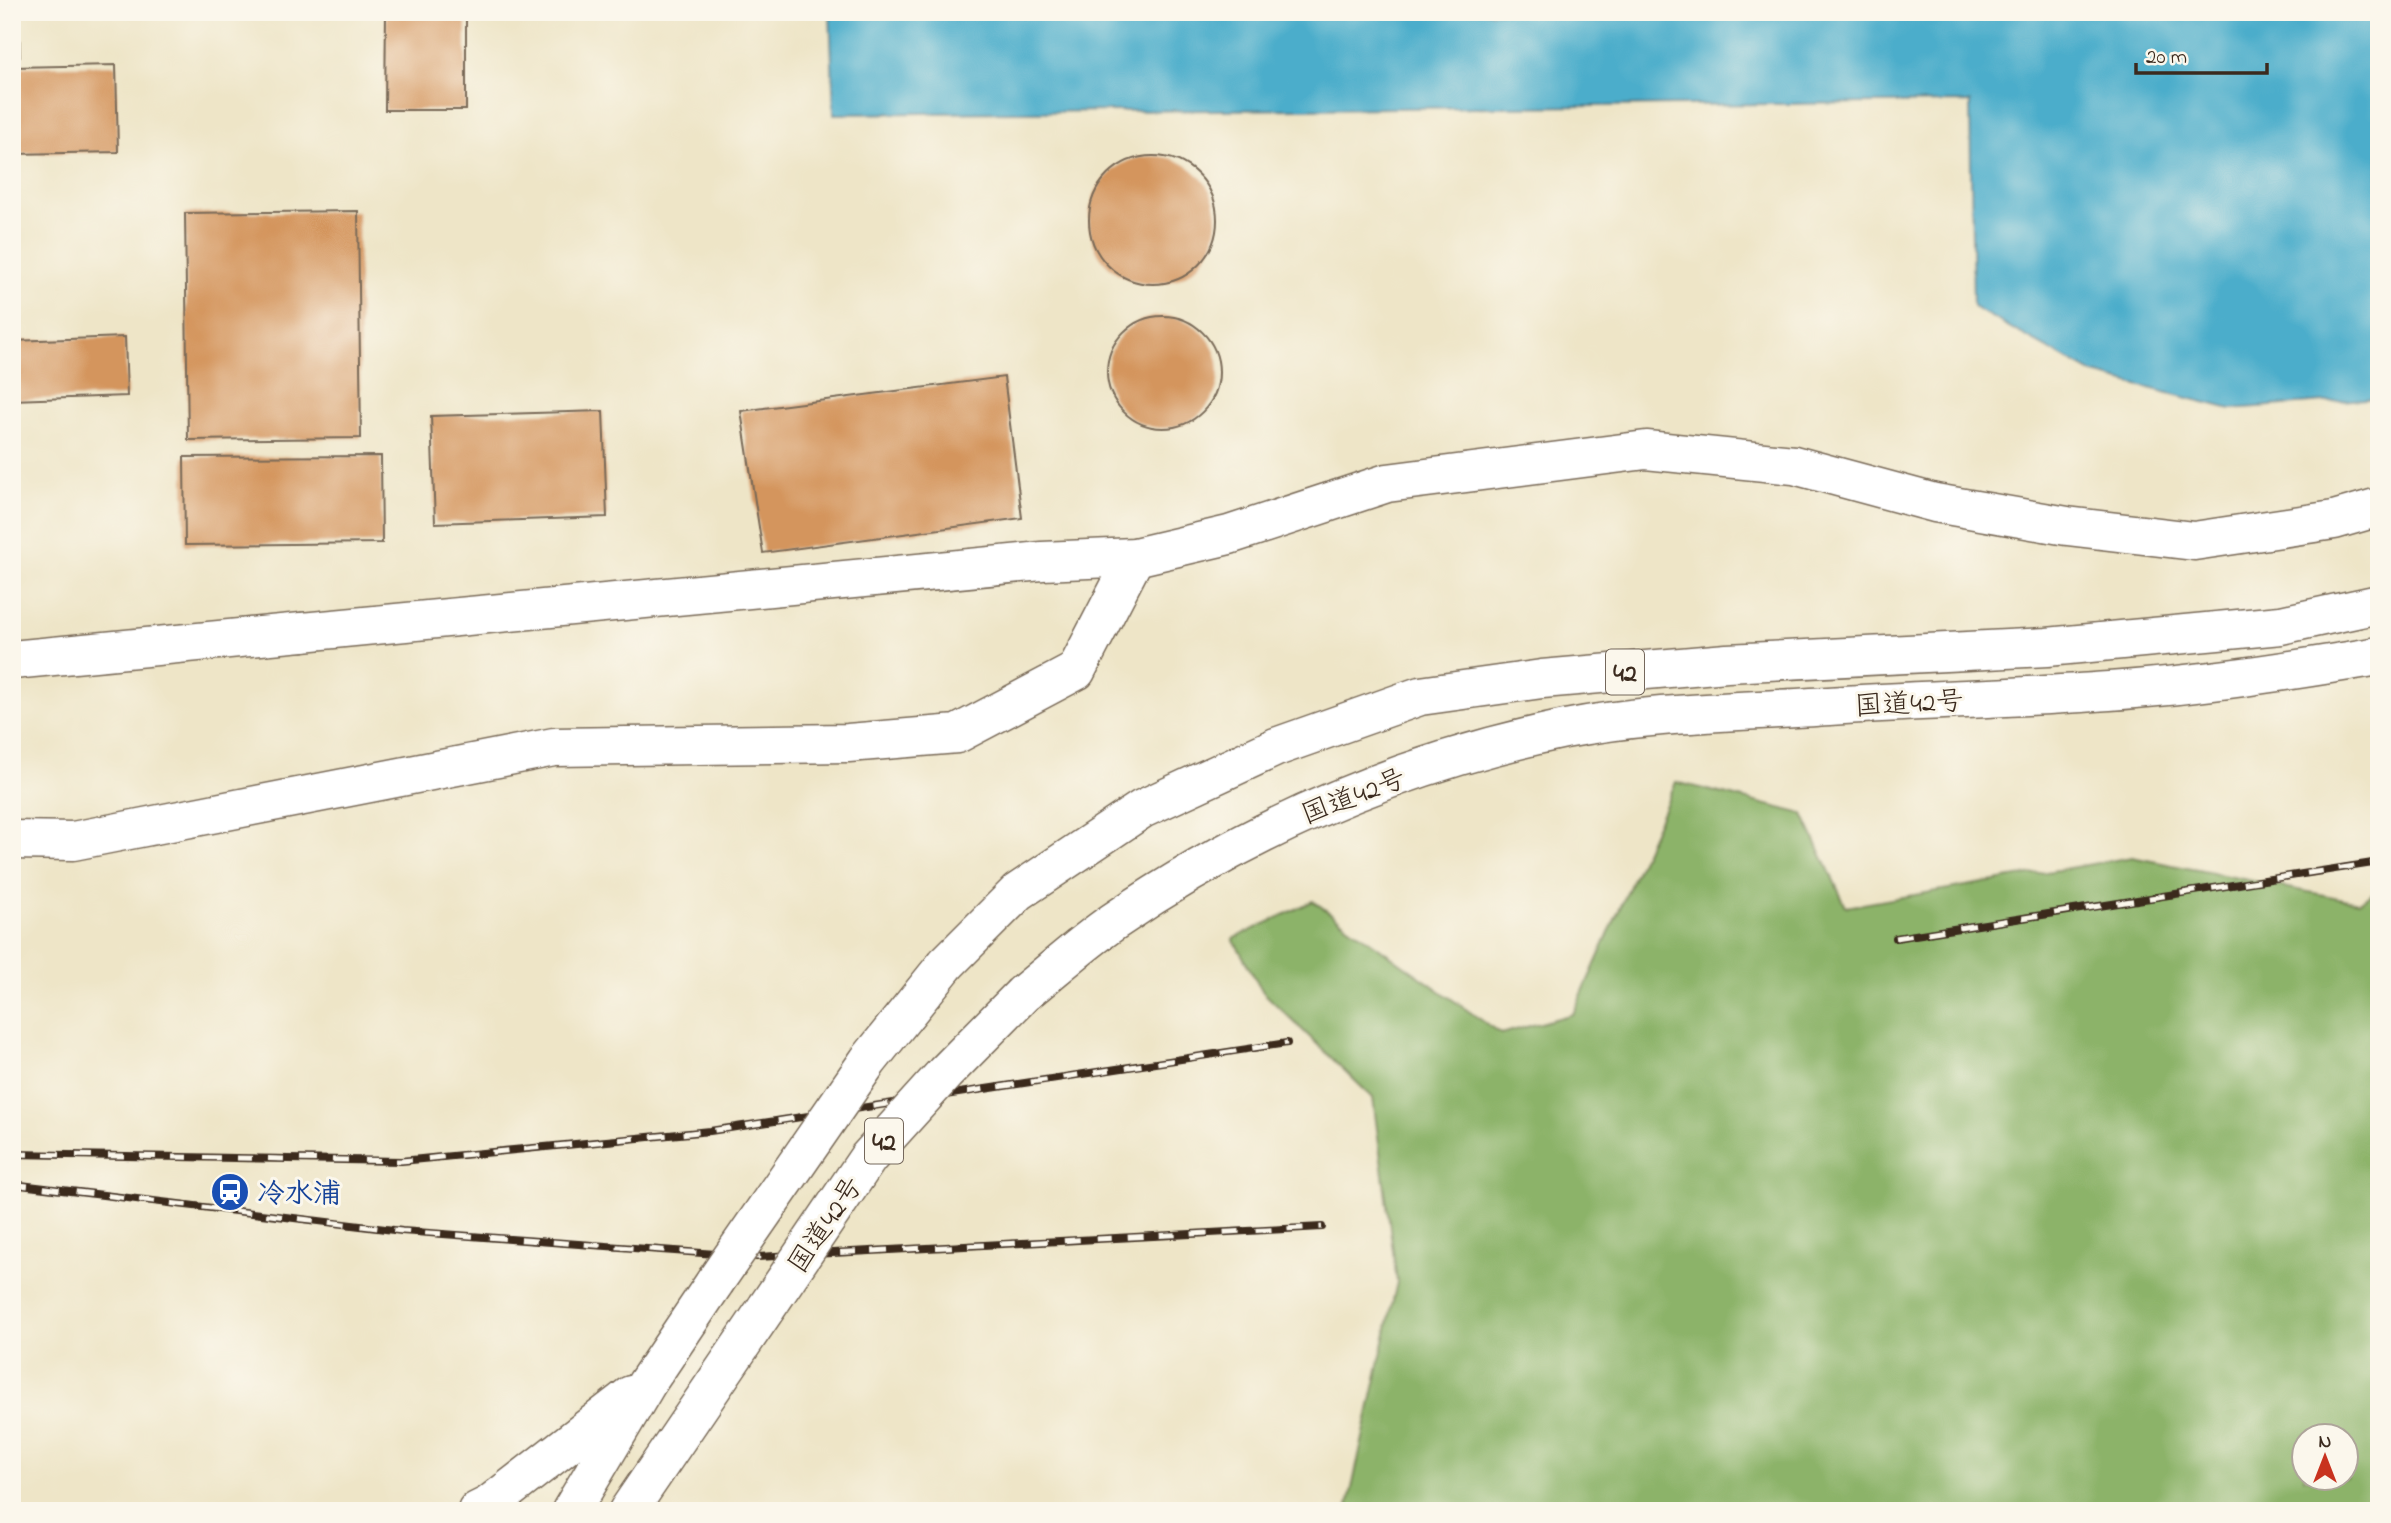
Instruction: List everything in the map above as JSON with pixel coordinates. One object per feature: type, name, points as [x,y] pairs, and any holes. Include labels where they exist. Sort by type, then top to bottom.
[{"type":"main road","points":[[12,660],[1042,561],[1135,557],[1229,536],[1387,483],[1646,450],[1794,465],[1935,503],[2067,526],[2194,541],[2334,520],[2379,507]]},
{"type":"main road","points":[[12,840],[73,841],[554,747],[848,743],[957,734],[1076,671],[1135,557]]},
{"type":"main road","name":"国道42号","points":[[571,1511],[647,1382],[715,1282],[868,1060],[946,964],[1018,892],[1142,809],[1276,747],[1420,696],[1542,679],[1727,663],[2061,646],[2281,625],[2379,604]]},
{"type":"main road","name":"国道42号","points":[[628,1511],[868,1158],[945,1073],[1023,994],[1110,924],[1183,877],[1274,826],[1375,784],[1488,748],[1567,729],[1654,717],[2110,691],[2284,672],[2379,656]]},
{"type":"main road","name":"国道42号","points":[[477,1511],[647,1382]]},
{"type":"green space","points":[[1676,782],[1803,814],[1846,907],[2132,857],[2359,902],[2379,889],[2379,1511],[1347,1511],[1397,1282],[1373,1098],[1263,992],[1233,939],[1313,901],[1501,1034],[1573,1014]]},
{"type":"water","points":[[830,12],[2379,12],[2379,398],[2231,409],[2094,374],[1973,307],[1970,102],[834,114]]},
{"type":"building","points":[[12,12],[19,12],[20,57],[12,57]]},
{"type":"building","points":[[386,12],[466,12],[466,110],[385,110]]},
{"type":"building","points":[[116,65],[118,152],[12,154],[12,67]]},
{"type":"building","points":[[1153,156],[1178,161],[1198,175],[1212,195],[1217,220],[1212,245],[1198,265],[1178,279],[1153,284],[1128,279],[1108,265],[1094,245],[1089,220],[1094,195],[1108,175],[1128,161]]},
{"type":"building","points":[[358,211],[361,438],[188,440],[185,213]]},
{"type":"building","points":[[1163,316],[1184,320],[1203,332],[1215,351],[1219,372],[1215,393],[1203,412],[1184,424],[1163,428],[1142,424],[1123,412],[1111,393],[1107,372],[1111,351],[1123,332],[1142,320]]},
{"type":"building","points":[[125,337],[127,396],[12,400],[12,341]]},
{"type":"building","points":[[1004,377],[1022,518],[763,553],[741,411]]},
{"type":"building","points":[[603,411],[607,517],[435,523],[431,416]]},
{"type":"building","points":[[381,456],[382,543],[185,545],[184,457]]},
{"type":"railway","points":[[1896,938],[2379,862]]},
{"type":"railway","points":[[12,1154],[401,1161],[710,1131],[1287,1043]]},
{"type":"railway","points":[[12,1184],[402,1231],[757,1257],[1322,1227]]},
{"type":"place","name":"冷水浦","points":[[230,1192]]}]
